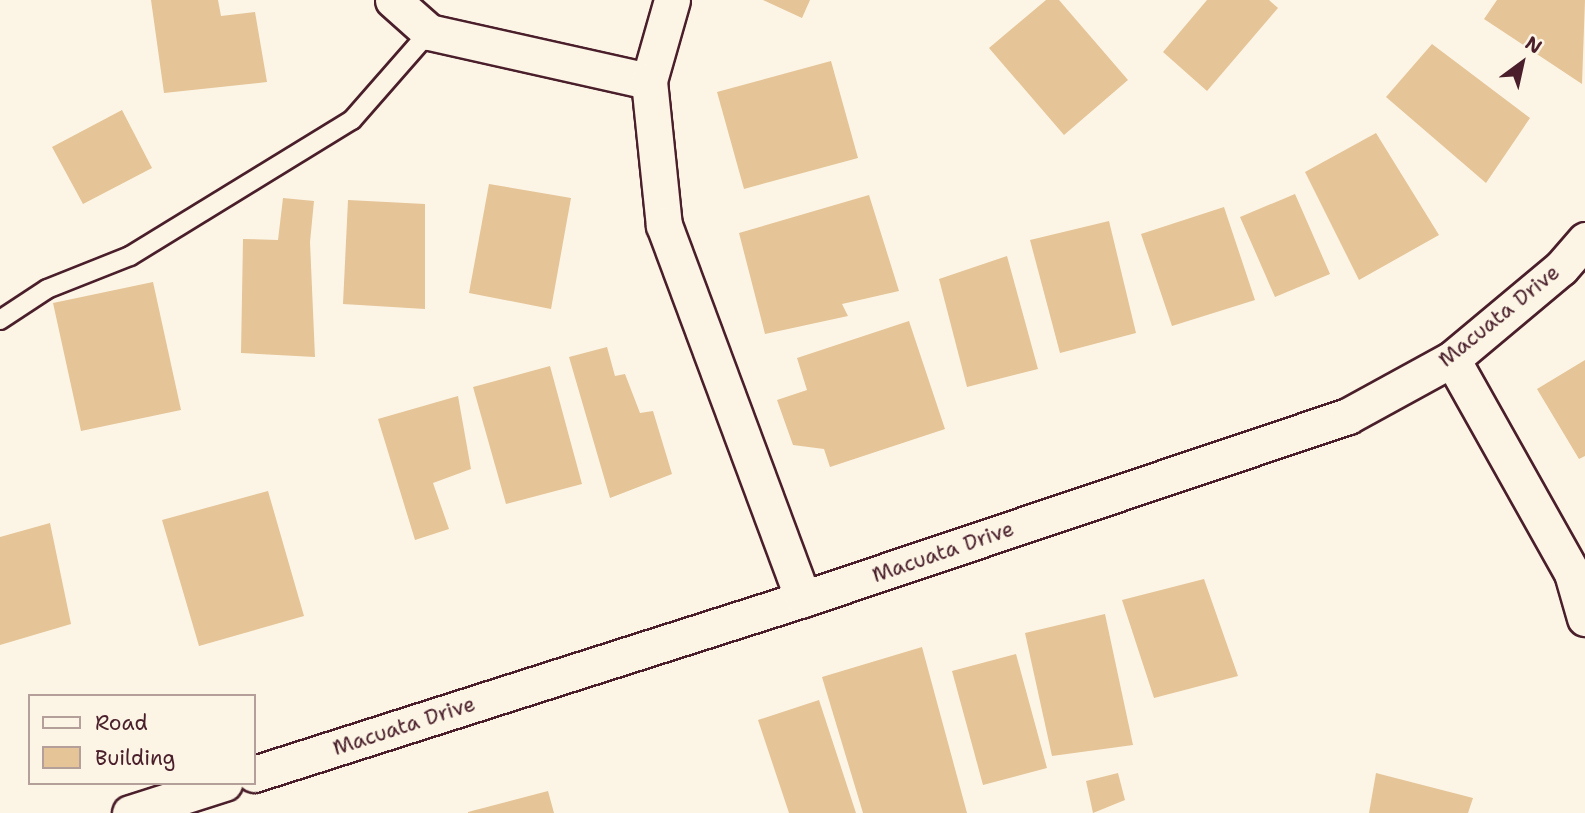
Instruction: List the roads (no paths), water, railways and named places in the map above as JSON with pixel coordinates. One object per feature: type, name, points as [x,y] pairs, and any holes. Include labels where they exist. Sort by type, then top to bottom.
[{"type":"street","points":[[393,0],[429,32],[649,80]]},
{"type":"street","points":[[672,0],[649,80],[664,225],[803,599]]},
{"type":"street","name":"Macuata Drive","points":[[256,773],[803,599],[1348,416],[1452,359],[1561,268],[1585,240]]},
{"type":"street","points":[[1452,359],[1572,573],[1585,618]]},
{"type":"street","points":[[131,813],[218,785]]},
{"type":"lane","points":[[0,320],[47,289],[130,257],[352,120],[429,32]]}]
